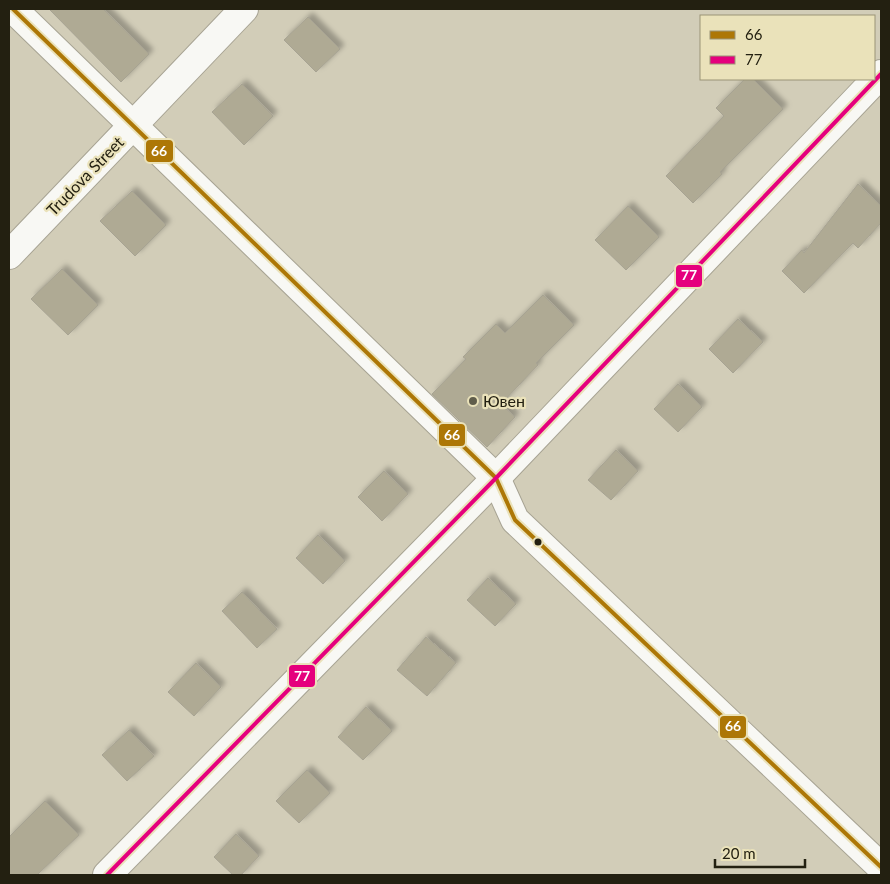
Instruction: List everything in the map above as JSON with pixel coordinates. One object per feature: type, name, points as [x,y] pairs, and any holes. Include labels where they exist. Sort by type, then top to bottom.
[{"type":"street","points":[[12,9],[496,478],[515,520],[881,867]]},
{"type":"street","name":"Trudova Street","points":[[9,255],[244,9]]},
{"type":"street","points":[[107,875],[496,478],[881,74]]},
{"type":"building","points":[[49,9],[103,9],[149,54],[121,82]]},
{"type":"building","points":[[308,17],[340,49],[316,72],[284,40]]},
{"type":"building","points":[[744,80],[754,80],[783,109],[720,172],[722,174],[693,203],[666,176],[724,116],[716,108]]},
{"type":"building","points":[[242,84],[273,116],[244,145],[212,112]]},
{"type":"building","points":[[858,184],[881,206],[881,223],[858,248],[853,243],[804,293],[782,271],[802,250],[804,253]]},
{"type":"building","points":[[132,191],[166,225],[135,256],[100,221]]},
{"type":"building","points":[[628,206],[659,237],[626,270],[595,240]]},
{"type":"building","points":[[62,269],[98,305],[68,335],[31,299]]},
{"type":"building","points":[[543,295],[574,325],[536,363],[538,365],[501,404],[515,417],[487,447],[432,394],[466,359],[463,357],[496,324],[505,333]]},
{"type":"building","points":[[738,319],[763,342],[733,373],[709,349]]},
{"type":"building","points":[[678,384],[702,407],[678,432],[654,409]]},
{"type":"building","points":[[616,450],[638,471],[611,500],[588,480]]},
{"type":"building","points":[[384,471],[408,494],[382,521],[358,497]]},
{"type":"building","points":[[318,535],[345,561],[323,584],[296,558]]},
{"type":"building","points":[[488,578],[516,604],[495,626],[467,600]]},
{"type":"building","points":[[242,592],[277,629],[257,648],[222,611]]},
{"type":"building","points":[[426,637],[456,663],[427,696],[397,670]]},
{"type":"building","points":[[196,663],[221,687],[194,716],[168,692]]},
{"type":"building","points":[[366,707],[392,731],[363,760],[338,737]]},
{"type":"building","points":[[129,730],[154,756],[127,781],[102,755]]},
{"type":"building","points":[[307,770],[330,793],[299,823],[276,801]]},
{"type":"building","points":[[45,801],[79,835],[37,875],[9,875],[9,837]]},
{"type":"building","points":[[236,834],[259,856],[241,875],[233,875],[214,857]]},
{"type":"transit line","name":"66","points":[[13,9],[496,478],[515,520],[881,867]]},
{"type":"transit line","name":"77","points":[[107,875],[496,478],[881,74]]},
{"type":"place","name":"Ювен","points":[[473,401]]}]
